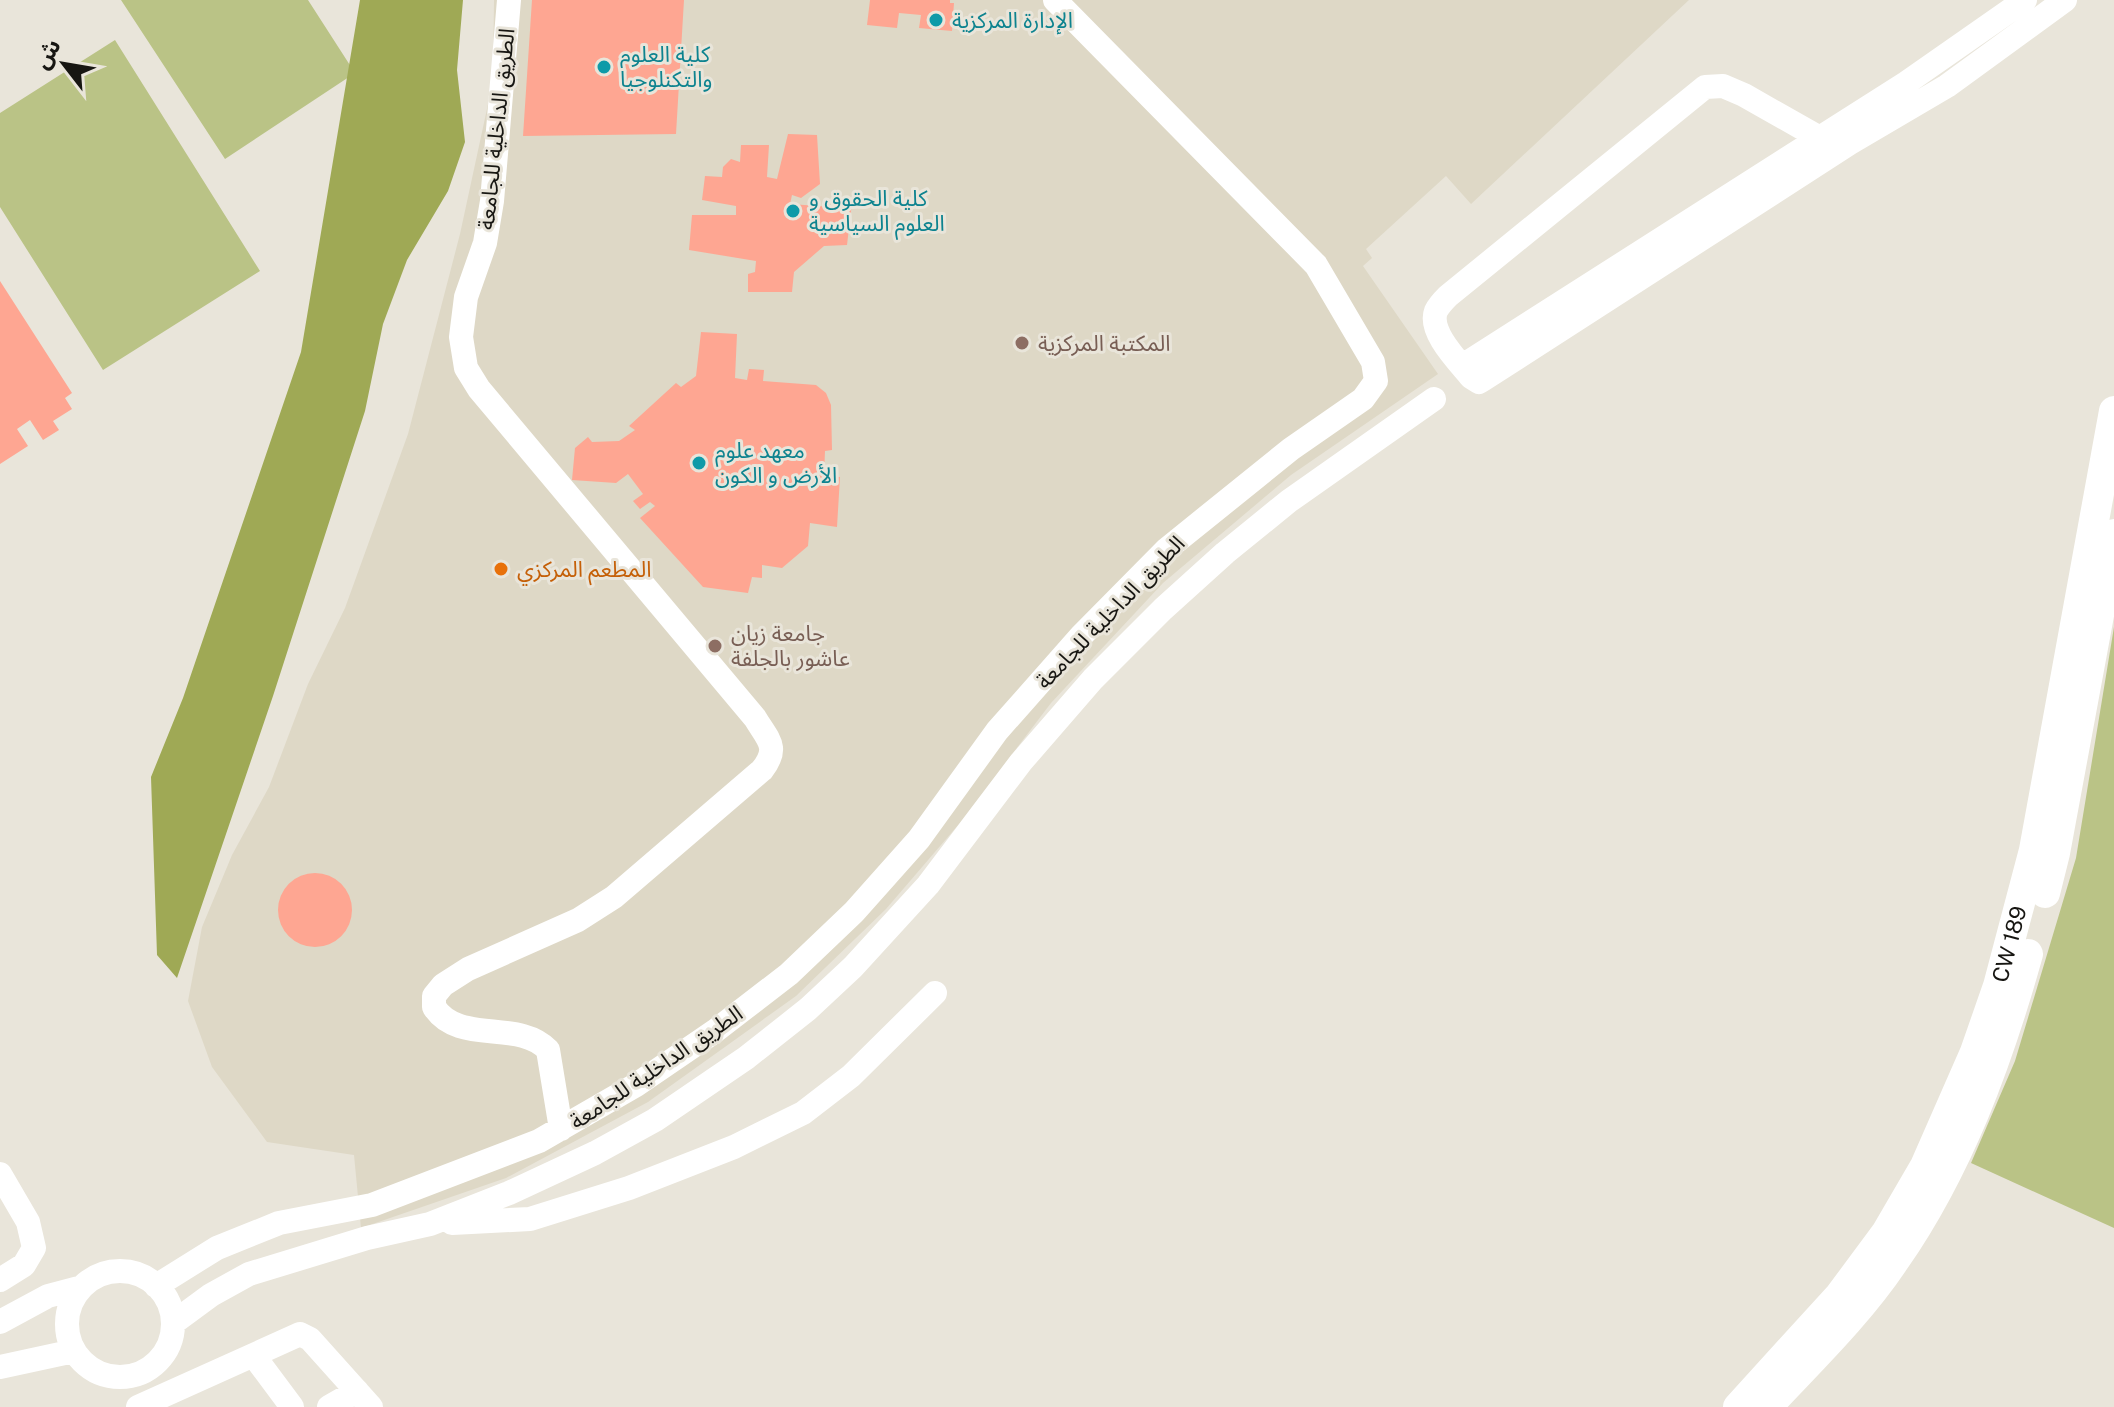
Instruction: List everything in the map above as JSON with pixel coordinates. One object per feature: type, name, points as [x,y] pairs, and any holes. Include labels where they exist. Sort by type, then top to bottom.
[{"type":"main road","name":"CW 189","points":[[1738,1407],[1840,1295],[1886,1233],[1925,1166],[1975,1052],[1998,986],[2034,850],[2114,411]]},
{"type":"main road","name":"CW 189","points":[[1767,1407],[1859,1308],[1908,1242],[1949,1171],[1996,1060],[2018,992],[2055,853],[2114,534]]},
{"type":"street","name":"الطريق الداخلية للجامعة","points":[[509,0],[492,201],[485,243],[466,297],[461,337],[466,368],[479,389],[562,491],[755,718],[773,748],[772,758],[762,770],[614,897],[578,920],[468,969],[443,985],[434,996],[434,1007],[443,1018],[468,1028],[516,1034],[541,1043],[548,1050],[561,1129]]},
{"type":"street","name":"الطريق الداخلية للجامعة","points":[[156,1286],[217,1248],[279,1223],[372,1205],[539,1141],[636,1085],[715,1031],[789,974],[854,912],[910,850],[997,731],[1102,614],[1167,549],[1291,449],[1363,399],[1376,381],[1373,362],[1316,265],[1055,0]]},
{"type":"street","points":[[1462,366],[1906,83],[2025,0]]},
{"type":"street","points":[[1818,137],[1744,95],[1723,86],[1705,87],[1437,308],[1435,322],[1439,334],[1475,380],[1484,379],[1850,143],[1947,86],[2065,0]]},
{"type":"street","points":[[430,1224],[552,1173],[655,1120],[746,1058],[808,1009],[853,967],[928,885],[1021,762],[1093,679],[1163,609],[1289,501],[1434,399]]},
{"type":"street","points":[[173,1323],[211,1295],[249,1274],[367,1238],[430,1224],[530,1219],[629,1188],[734,1147],[803,1113],[851,1076],[935,993]]},
{"type":"street","points":[[0,1174],[28,1222],[34,1248],[24,1265],[0,1280]]},
{"type":"street","points":[[113,1271],[131,1271],[156,1286],[170,1305],[173,1323],[170,1341],[162,1357],[149,1369],[124,1377],[99,1373],[84,1364],[67,1335],[67,1317],[72,1301],[82,1287],[96,1276],[113,1271]]},
{"type":"street","points":[[0,1322],[48,1296],[82,1287]]},
{"type":"street","points":[[138,1407],[300,1334],[310,1339],[364,1399],[329,1407]]},
{"type":"street","points":[[0,1367],[74,1351]]},
{"type":"street","points":[[254,1356],[292,1407]]},
{"type":"street","points":[[149,1369],[161,1397]]},
{"type":"shaded area","name":"جامعة زيان عاشور بالجلفة","points":[[494,0],[1689,0],[1471,204],[1446,176],[1366,249],[1372,258],[1363,266],[1438,374],[1291,475],[1163,583],[1051,703],[959,824],[886,909],[796,996],[648,1102],[506,1178],[361,1228],[354,1155],[267,1142],[212,1067],[188,1001],[202,927],[232,855],[269,787],[308,684],[345,608],[408,434],[460,234],[493,81]]},
{"type":"green space","points":[[121,0],[308,0],[355,73],[225,159]]},
{"type":"green space","points":[[360,0],[463,0],[457,70],[465,142],[448,191],[407,260],[383,324],[365,411],[177,978],[157,955],[151,777],[183,698],[301,352]]},
{"type":"green space","points":[[115,40],[260,271],[103,370],[0,207],[0,113]]},
{"type":"green space","points":[[2114,627],[2114,1228],[1971,1163],[2015,1061],[2076,858]]},
{"type":"building","name":"كلية العلوم والتكنلوجيا","points":[[532,0],[684,0],[676,134],[523,136]]},
{"type":"building","name":"الإدارة المركزية","points":[[870,0],[950,0],[954,3],[952,31],[919,28],[921,15],[899,13],[897,28],[867,25]]},
{"type":"building","name":"كلية الحقوق و العلوم السياسية","points":[[788,134],[817,135],[820,184],[801,198],[792,195],[790,204],[833,207],[834,201],[852,203],[847,245],[824,246],[794,272],[792,292],[748,292],[748,274],[755,272],[756,261],[689,250],[692,215],[736,215],[736,206],[702,200],[705,176],[722,177],[723,167],[731,159],[740,162],[741,145],[769,145],[767,177],[777,179]]},
{"type":"building","points":[[0,281],[72,393],[65,398],[72,409],[53,421],[59,430],[43,440],[30,420],[17,429],[28,446],[0,464]]},
{"type":"building","name":"معهد علوم الأرض و الكون","points":[[701,332],[737,334],[735,378],[747,380],[749,369],[764,370],[763,381],[816,385],[826,393],[831,405],[832,450],[825,451],[824,475],[840,477],[837,527],[810,523],[808,546],[782,568],[762,565],[762,578],[752,577],[748,593],[703,587],[640,518],[655,506],[650,502],[640,509],[633,501],[643,494],[628,474],[616,483],[572,480],[575,448],[588,437],[592,442],[619,441],[635,430],[629,426],[676,383],[681,387],[696,376]]},
{"type":"building","points":[[308,873],[322,873],[336,879],[346,889],[352,910],[346,931],[336,941],[322,947],[308,947],[294,941],[284,931],[278,917],[278,903],[284,889],[294,879]]},
{"type":"place","name":"الإدارة المركزية","points":[[936,20]]},
{"type":"place","name":"كلية العلوم والتكنلوجيا","points":[[604,67]]},
{"type":"place","name":"كلية الحقوق و العلوم السياسية","points":[[793,211]]},
{"type":"place","name":"المكتبة المركزية","points":[[1022,343]]},
{"type":"place","name":"معهد علوم الأرض و الكون","points":[[699,463]]},
{"type":"place","name":"المطعم المركزي","points":[[501,569]]},
{"type":"place","name":"جامعة زيان عاشور بالجلفة","points":[[715,646]]}]
